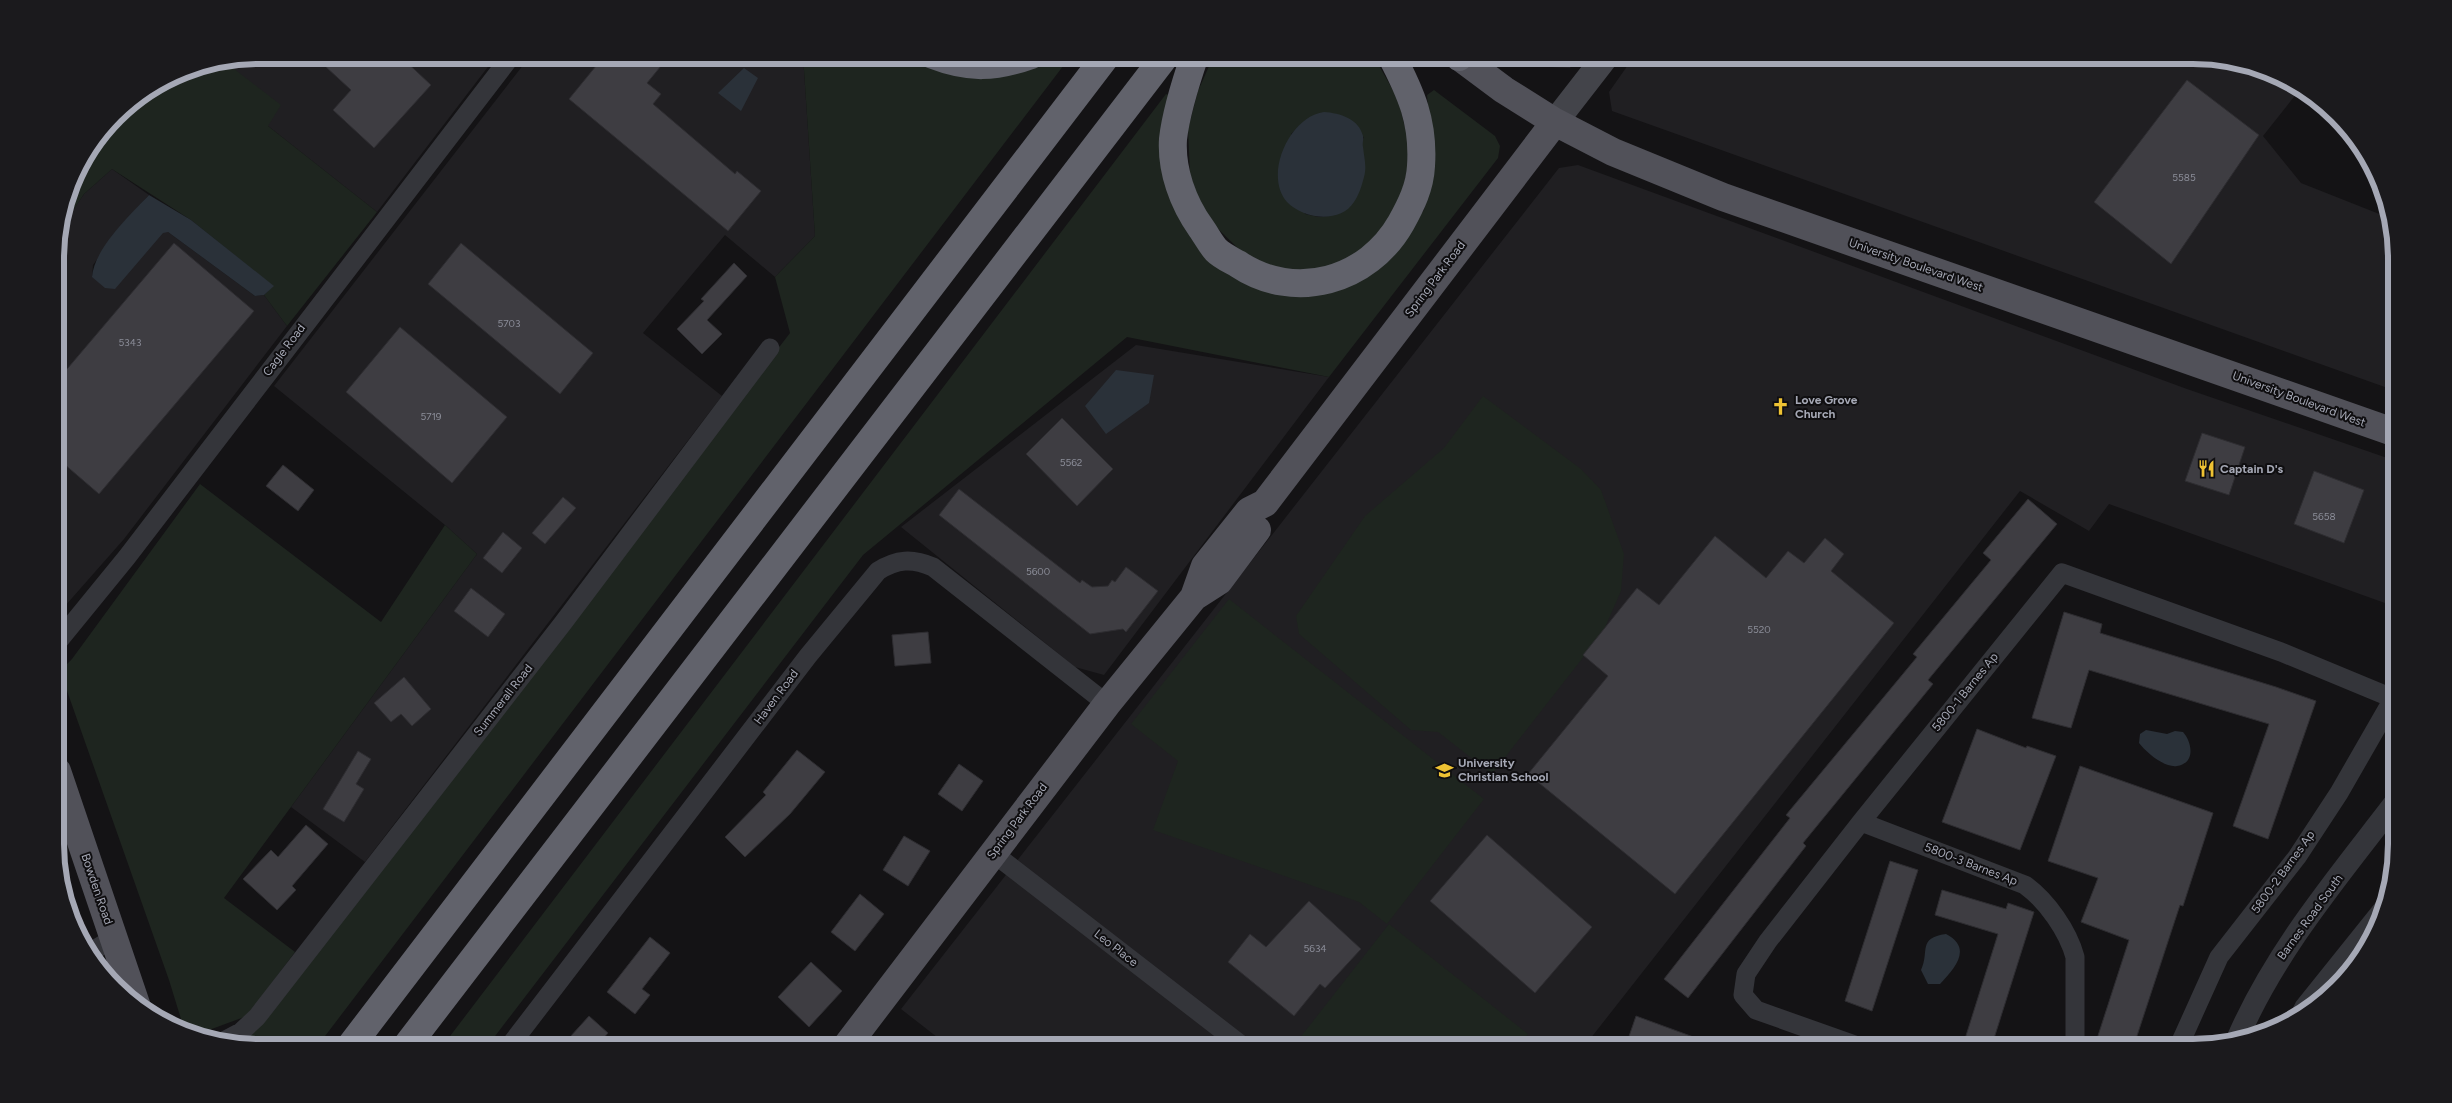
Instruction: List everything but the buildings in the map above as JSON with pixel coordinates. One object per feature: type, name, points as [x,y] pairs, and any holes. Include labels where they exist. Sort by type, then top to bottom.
[{"type":"highway","points":[[956,64],[994,64]]},
{"type":"highway","points":[[357,1039],[1100,64]]},
{"type":"highway","points":[[412,1039],[1159,64]]},
{"type":"highway","points":[[1193,64],[1173,139],[1174,160],[1184,200],[1193,218],[1217,251],[1249,271],[1268,279],[1299,283],[1329,280],[1363,265],[1394,235],[1411,205],[1418,186],[1421,167],[1421,134],[1411,93],[1396,64]]},
{"type":"main road","name":"University Boulevard West","points":[[1469,64],[1504,90],[1555,122],[1613,152],[1723,197],[2388,430]]},
{"type":"main road","name":"Spring Park Road","points":[[852,1039],[1107,704],[1194,597],[1205,566],[1249,511],[1265,503],[1600,64]]},
{"type":"main road","name":"Bowden Road","points":[[64,792],[132,993]]},
{"type":"street","name":"Cagle Road","points":[[64,634],[127,557],[505,64]]},
{"type":"street","name":"Summerall Road","points":[[230,1038],[241,1032],[257,1017],[564,623],[770,348]]},
{"type":"street","name":"Haven Road","points":[[515,1039],[808,656],[878,571],[889,564],[904,560],[918,561],[933,567],[1107,704]]},
{"type":"street","name":"5800-1 Barnes Ap","points":[[1838,1039],[1756,1010],[1743,994],[1746,974],[1861,822],[2062,573],[2281,652],[2388,696]]},
{"type":"street","name":"5800-2 Barnes Ap","points":[[2182,1039],[2219,957],[2297,857],[2339,793],[2388,711]]},
{"type":"street","name":"Barnes Road South","points":[[2240,1034],[2279,958],[2299,928],[2388,812]]},
{"type":"street","name":"5800-3 Barnes Ap","points":[[1861,822],[2025,885],[2034,892],[2066,935],[2075,957],[2075,1039]]},
{"type":"street","name":"Leo Place","points":[[992,853],[1234,1039]]},
{"type":"street","points":[[2308,1002],[2371,924]]},
{"type":"street","points":[[95,949],[114,938]]},
{"type":"shaded area","points":[[246,64],[490,64],[377,212],[268,126],[228,66]]},
{"type":"shaded area","points":[[524,64],[804,64],[815,236],[775,277],[725,235],[643,333],[722,396],[365,862],[291,807],[477,554],[445,525],[274,386]]},
{"type":"shaded area","points":[[804,64],[925,64],[1033,68],[1040,64],[1065,64],[323,1039],[246,1039],[790,333],[775,277],[815,236]]},
{"type":"shaded area","points":[[1210,64],[1378,64],[1398,99],[1412,156],[1395,215],[1362,252],[1329,267],[1299,271],[1271,266],[1243,253],[1216,227],[1200,204],[1190,174],[1188,129],[1198,91]],"holes":[[[1309,118],[1364,137],[1330,216],[1319,217],[1305,214],[1291,134]]]},
{"type":"shaded area","points":[[1545,64],[1573,64],[1570,68],[1549,67]]},
{"type":"shaded area","points":[[1629,64],[2206,64],[2231,67],[2256,74],[2297,94],[2263,136],[2301,183],[2384,216],[2388,246],[2388,388],[1612,111],[1609,92]]},
{"type":"shaded area","points":[[230,66],[281,105],[268,126],[377,212],[287,326],[264,295],[273,286],[191,220],[112,169],[84,194],[68,218],[74,196],[90,161],[112,130],[130,112],[161,90],[196,74],[208,70]]},
{"type":"shaded area","points":[[744,68],[758,78],[741,111],[718,93]]},
{"type":"shaded area","points":[[1434,90],[1495,136],[1500,146],[1498,158],[1329,377],[1127,337],[863,555],[493,1039],[448,1039],[1166,94],[1173,96],[1166,171],[1258,288],[1391,255],[1424,210],[1433,163],[1427,95]]},
{"type":"shaded area","points":[[1324,112],[1348,118],[1361,130],[1365,170],[1359,193],[1348,209],[1340,214],[1321,217],[1302,212],[1287,202],[1280,191],[1278,177],[1279,163],[1291,135],[1300,124],[1312,116]]},
{"type":"shaded area","name":"University Christian School","points":[[1578,165],[2187,389],[2388,458],[2388,604],[2109,504],[2089,531],[2020,491],[1590,1039],[939,1039],[901,1009],[1559,168]]},
{"type":"shaded area","points":[[112,169],[149,195],[123,223],[93,265],[92,277],[163,232],[168,232],[255,296],[264,295],[287,326],[124,539],[64,606],[64,246],[68,218],[84,194]]},
{"type":"shaded area","points":[[149,195],[191,220],[274,286],[264,295],[255,296],[168,232],[163,233],[115,289],[105,288],[92,277],[99,255],[123,222]]},
{"type":"shaded area","points":[[1136,345],[1329,377],[1104,675],[1075,667],[901,527]]},
{"type":"shaded area","points":[[1116,370],[1154,375],[1149,403],[1106,434],[1085,406]]},
{"type":"shaded area","points":[[1483,396],[1581,469],[1601,490],[1624,554],[1621,591],[1603,632],[1492,774],[1438,732],[1411,730],[1299,634],[1296,616],[1365,516],[1444,448]]},
{"type":"shaded area","points":[[200,484],[381,622],[445,525],[477,554],[224,898],[295,952],[247,1016],[204,1032],[182,1023],[169,980],[64,682],[64,667],[72,659]]},
{"type":"shaded area","points":[[1229,599],[1484,799],[1387,924],[1359,902],[1153,830],[1178,761],[1131,724]]},
{"type":"shaded area","points":[[2146,730],[2167,734],[2175,731],[2183,732],[2189,741],[2190,757],[2183,764],[2177,766],[2167,765],[2156,759],[2139,743],[2140,734]]},
{"type":"shaded area","points":[[1389,924],[1528,1034],[1524,1039],[1299,1039]]},
{"type":"shaded area","points":[[1946,934],[1959,945],[1959,958],[1956,965],[1940,984],[1928,984],[1921,970],[1926,946],[1931,939]]},
{"type":"place","name":"Love Grove Church","points":[[1781,407]]},
{"type":"place","name":"Captain D's","points":[[2206,469]]},
{"type":"place","name":"University Christian School","points":[[1444,770]]}]
